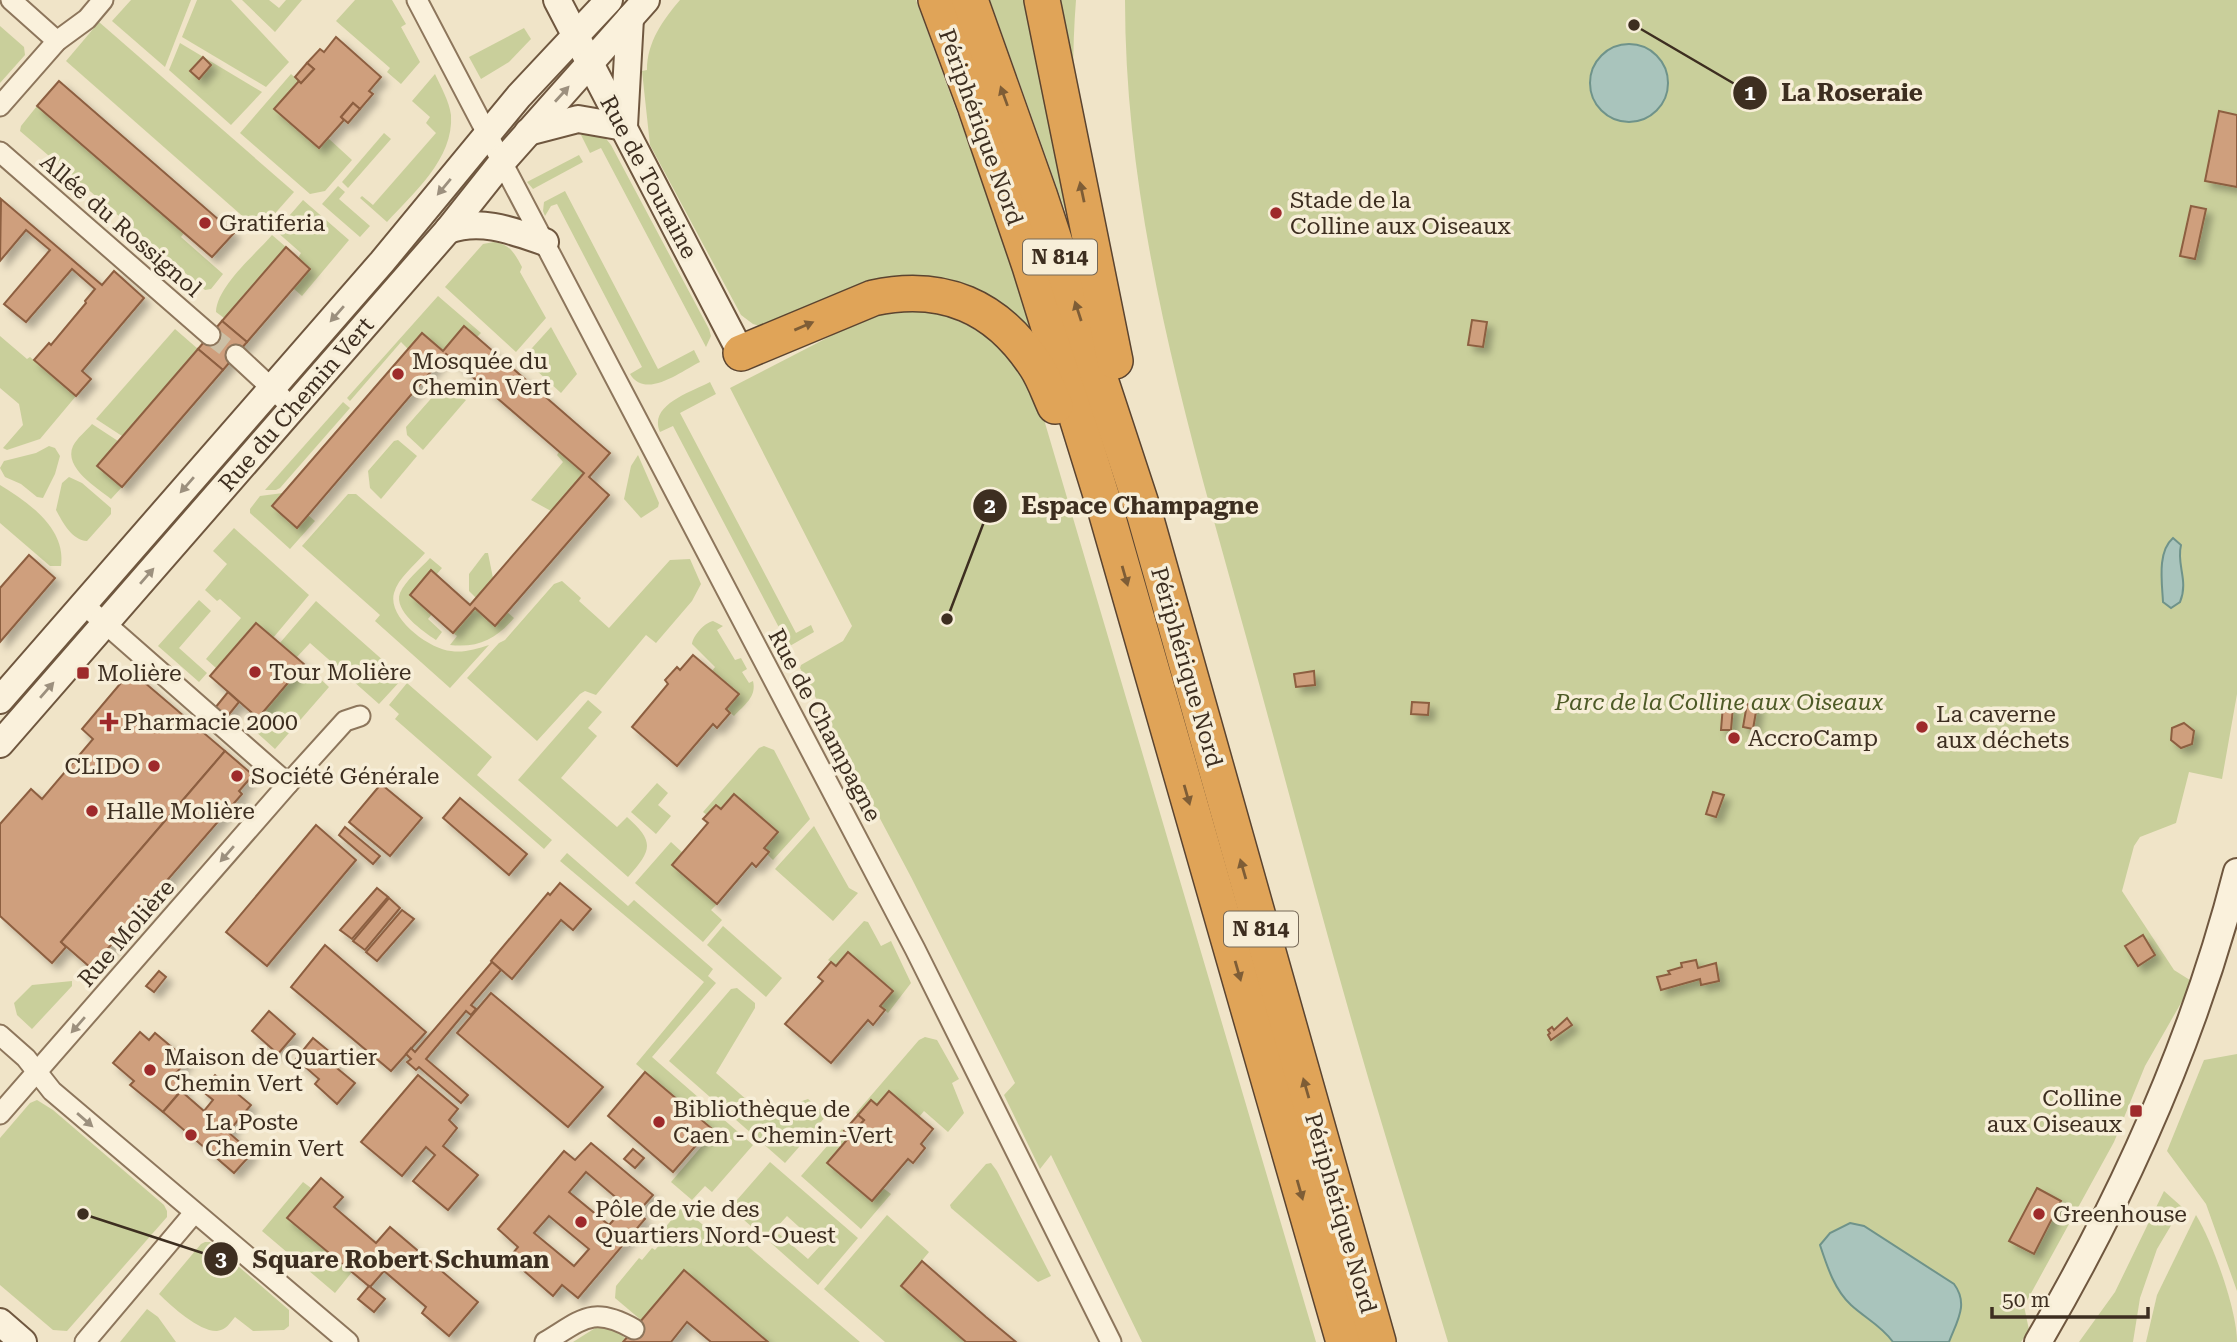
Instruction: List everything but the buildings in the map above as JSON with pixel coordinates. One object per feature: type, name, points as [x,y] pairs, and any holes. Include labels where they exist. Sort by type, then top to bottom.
[{"type":"highway","name":"Périphérique Nord","points":[[936,0],[1030,266],[1106,511],[1344,1342]]},
{"type":"highway","name":"Périphérique Nord","points":[[970,0],[1040,194],[1145,516],[1378,1342]]},
{"type":"highway","points":[[1042,0],[1145,516]]},
{"type":"highway","points":[[741,353],[873,298],[920,292],[963,301],[1002,325],[1016,338],[1038,368],[1057,411],[1077,472],[1106,511]]},
{"type":"street","points":[[11,0],[57,41]]},
{"type":"street","points":[[0,106],[57,41],[86,19],[103,0]]},
{"type":"street","name":"Rue de Champagne","points":[[417,0],[915,949],[1111,1342]]},
{"type":"street","name":"Rue de Touraine","points":[[557,0],[741,353]]},
{"type":"street","name":"Rue du Chemin Vert","points":[[0,700],[377,268],[544,67],[609,0]]},
{"type":"street","points":[[528,132],[578,119],[624,127],[638,9]]},
{"type":"street","name":"Rue du Chemin Vert","points":[[1,742],[448,229],[528,132],[638,9]]},
{"type":"street","name":"Allée du Rossignol","points":[[0,152],[211,335]]},
{"type":"street","points":[[448,229],[460,225],[492,225],[545,243]]},
{"type":"street","points":[[236,355],[293,408]]},
{"type":"street","points":[[83,604],[288,784]]},
{"type":"street","name":"Rue Molière","points":[[0,1114],[288,784],[345,721],[360,716]]},
{"type":"street","points":[[2038,1342],[2075,1279],[2149,1125],[2184,1041],[2237,872]]},
{"type":"street","points":[[0,1035],[26,1058],[52,1091],[348,1342]]},
{"type":"street","points":[[85,1342],[194,1213]]},
{"type":"street","points":[[545,1342],[576,1323],[598,1315],[620,1321],[634,1329]]},
{"type":"street","points":[[0,1322],[23,1342]]},
{"type":"green space","points":[[131,0],[191,0],[165,67],[112,21]]},
{"type":"green space","points":[[197,0],[231,0],[289,62],[266,87],[182,37]]},
{"type":"green space","points":[[242,0],[269,0],[279,8],[286,0],[302,0],[275,32]]},
{"type":"green space","points":[[355,0],[392,0],[406,24],[401,27],[420,62],[401,84],[387,72],[390,68],[336,21]]},
{"type":"green space","points":[[680,0],[916,0],[1032,326],[1027,331],[974,292],[763,327],[753,324],[741,315],[650,145],[642,71],[647,70],[650,50],[657,32]]},
{"type":"green space","points":[[990,0],[1076,0],[1073,67],[1075,135],[1086,269]]},
{"type":"green space","name":"Parc de la Colline aux Oiseaux","points":[[1125,0],[2237,0],[2237,694],[2222,779],[2189,772],[2176,823],[2140,837],[2134,846],[2122,891],[2174,970],[2193,982],[2145,1066],[2114,1142],[2024,1306],[2029,1330],[2021,1342],[1448,1342],[1340,981],[1183,403],[1148,244],[1136,163],[1128,82]]},
{"type":"green space","points":[[99,22],[294,192],[263,227],[257,229],[66,61]]},
{"type":"green space","points":[[0,26],[24,47],[25,55],[0,83]]},
{"type":"green space","points":[[524,28],[531,39],[509,62],[481,79],[469,57]]},
{"type":"green space","points":[[180,43],[262,92],[231,125],[169,70]]},
{"type":"green space","points":[[291,74],[299,81],[275,109],[319,148],[328,138],[352,160],[325,191],[310,194],[240,133]]},
{"type":"green space","points":[[435,74],[451,115],[446,146],[430,174],[387,222],[360,198],[362,196],[373,205],[436,133],[426,123],[430,117],[412,101]]},
{"type":"green space","points":[[37,106],[184,233],[181,237],[223,274],[211,289],[205,290],[20,131]]},
{"type":"green space","points":[[384,133],[391,139],[348,188],[342,182]]},
{"type":"green space","points":[[581,135],[603,135],[611,145],[709,329],[711,336],[706,347],[601,148],[590,153]]},
{"type":"green space","points":[[579,155],[583,162],[533,189],[527,182]]},
{"type":"green space","points":[[338,186],[345,192],[339,199],[370,226],[360,237],[322,204]]},
{"type":"green space","points":[[565,191],[658,369],[694,350],[700,362],[674,377],[654,384],[637,381],[630,374],[642,367],[557,204],[551,206],[545,216],[543,211],[544,202]]},
{"type":"green space","points":[[303,200],[349,240],[302,296],[293,288],[310,268],[298,258],[301,253],[276,231]]},
{"type":"green space","points":[[272,235],[286,247],[224,318],[216,312],[223,292],[238,271]]},
{"type":"green space","points":[[494,242],[508,247],[514,254],[522,267],[520,272],[546,318],[516,352],[445,287],[483,244]]},
{"type":"green space","points":[[438,296],[481,333],[477,337],[464,327],[443,351],[423,333],[408,349],[401,342],[350,401],[347,398]]},
{"type":"green space","points":[[932,310],[970,327],[1004,350],[1022,371],[1040,406],[1316,1342],[1142,1342],[1051,1155],[1040,1169],[1004,1095],[1015,1083],[911,877],[800,668],[843,641],[852,626],[730,388],[856,323],[890,311]]},
{"type":"green space","points":[[551,327],[577,374],[561,393],[523,358]]},
{"type":"green space","points":[[175,329],[198,349],[122,436],[96,419]]},
{"type":"green space","points":[[0,336],[27,359],[30,357],[76,396],[40,439],[7,450],[3,448],[23,425],[19,404],[0,388]]},
{"type":"green space","points":[[710,382],[716,394],[680,413],[796,633],[811,625],[814,632],[776,654],[770,647],[785,639],[673,426],[660,432],[660,414],[666,407]]},
{"type":"green space","points":[[446,389],[466,400],[423,450],[407,435],[406,427],[436,393]]},
{"type":"green space","points":[[343,402],[350,408],[280,488],[265,490]]},
{"type":"green space","points":[[92,424],[118,441],[97,466],[122,487],[111,499],[83,477],[73,462],[73,446]]},
{"type":"green space","points":[[398,440],[417,456],[381,499],[370,488],[368,471],[394,441]]},
{"type":"green space","points":[[49,446],[55,448],[60,456],[55,474],[43,498],[5,477],[0,468],[4,461],[36,453]]},
{"type":"green space","points":[[559,452],[584,473],[551,511],[531,500],[563,462],[557,455]]},
{"type":"green space","points":[[638,455],[659,503],[658,507],[641,518],[624,499],[631,466]]},
{"type":"green space","points":[[69,477],[82,483],[111,508],[111,514],[87,541],[72,534],[56,510],[62,483]]},
{"type":"green space","points":[[0,485],[33,509],[52,528],[61,552],[61,566],[50,566],[0,523]]},
{"type":"green space","points":[[283,493],[273,507],[296,527],[308,515],[315,521],[290,549],[250,513],[260,496]]},
{"type":"green space","points":[[348,494],[356,494],[425,553],[403,577],[394,593],[394,603],[403,622],[421,638],[442,649],[461,651],[489,645],[450,688],[375,621],[380,615],[302,546]]},
{"type":"green space","points":[[234,528],[309,595],[273,638],[255,623],[216,668],[206,659],[241,618],[220,599],[217,601],[205,590],[227,564],[213,551]]},
{"type":"green space","points":[[485,553],[488,553],[493,578],[476,598],[469,591],[469,574]]},
{"type":"green space","points":[[430,558],[442,568],[436,575],[430,571],[410,595],[432,614],[428,619],[442,632],[436,640],[405,614],[399,600],[406,584]]},
{"type":"green space","points":[[690,559],[701,584],[692,601],[656,643],[646,635],[596,695],[585,691],[580,694],[537,741],[467,678],[554,584],[562,581],[581,598],[579,601],[609,628],[670,560]]},
{"type":"green space","points":[[199,600],[211,611],[179,648],[207,673],[199,682],[158,646]]},
{"type":"green space","points":[[316,601],[403,678],[379,704],[310,643],[296,658],[279,644]]},
{"type":"green space","points":[[475,608],[495,626],[507,612],[514,618],[500,632],[486,640],[470,645],[450,645],[457,636],[453,633]]},
{"type":"green space","points":[[713,621],[723,626],[717,630],[735,660],[741,658],[747,669],[742,672],[749,683],[753,681],[751,696],[734,716],[726,709],[712,671],[715,667],[692,644],[700,630]]},
{"type":"green space","points":[[304,664],[329,687],[275,749],[254,730],[261,722],[258,718]]},
{"type":"green space","points":[[407,683],[492,757],[477,775],[552,840],[544,849],[395,719],[399,714],[389,705]]},
{"type":"green space","points":[[588,700],[602,712],[588,728],[597,736],[561,778],[617,827],[627,817],[642,833],[646,840],[646,853],[628,877],[518,780]]},
{"type":"green space","points":[[764,746],[774,750],[810,819],[773,860],[764,848],[778,832],[734,794],[721,809],[716,805],[707,815],[703,812],[759,748]]},
{"type":"green space","points":[[657,783],[668,793],[658,805],[671,816],[656,834],[631,812]]},
{"type":"green space","points":[[814,826],[849,888],[858,893],[833,921],[775,869]]},
{"type":"green space","points":[[671,842],[683,853],[672,865],[717,904],[711,910],[722,920],[703,942],[635,883]]},
{"type":"green space","points":[[567,853],[628,906],[634,900],[713,969],[708,976],[716,983],[652,1057],[753,1145],[712,1192],[705,1186],[692,1200],[671,1182],[714,1132],[636,1064],[704,982],[560,861]]},
{"type":"green space","points":[[864,921],[868,922],[881,946],[891,941],[911,983],[888,1013],[880,1006],[893,990],[848,952],[836,966],[828,960]]},
{"type":"green space","points":[[723,926],[782,978],[766,997],[707,945]]},
{"type":"green space","points":[[72,981],[72,986],[32,1029],[17,1015],[14,1003],[32,985]]},
{"type":"green space","points":[[737,988],[755,1003],[755,1008],[716,1073],[763,1114],[808,1099],[827,1115],[785,1163],[669,1061],[731,989]]},
{"type":"green space","points":[[925,1037],[937,1040],[959,1079],[952,1083],[964,1113],[948,1132],[924,1111],[919,1117],[889,1091],[877,1105],[858,1115],[856,1113],[919,1040]]},
{"type":"green space","points":[[2237,1054],[2237,1291],[2206,1204],[2167,1151],[2204,1060]]},
{"type":"green space","points":[[37,1100],[53,1110],[164,1205],[167,1211],[167,1217],[67,1331],[53,1330],[0,1285],[0,1138],[30,1103]]},
{"type":"green space","points":[[842,1129],[850,1136],[827,1163],[872,1201],[883,1188],[891,1194],[861,1229],[801,1176]]},
{"type":"green space","points":[[770,1162],[858,1238],[818,1285],[771,1243],[779,1234],[808,1259],[820,1246],[787,1216],[766,1239],[730,1208]]},
{"type":"green space","points":[[991,1163],[1051,1276],[1038,1282],[951,1208],[950,1205],[986,1164]]},
{"type":"green space","points":[[303,1182],[311,1188],[287,1218],[352,1272],[335,1293],[262,1231]]},
{"type":"green space","points":[[2164,1191],[2182,1207],[2157,1249],[2140,1298],[2133,1342],[2079,1342],[2115,1292]]},
{"type":"green space","points":[[682,1207],[716,1236],[724,1226],[860,1342],[768,1342],[684,1271],[641,1320],[615,1298],[616,1286],[639,1258],[642,1260],[652,1248],[655,1250],[669,1234],[664,1229]]},
{"type":"green space","points":[[887,1215],[929,1252],[901,1286],[966,1342],[885,1342],[824,1289]]},
{"type":"green space","points":[[2196,1215],[2223,1277],[2233,1313],[2237,1342],[2146,1342],[2157,1295]]},
{"type":"green space","points":[[205,1242],[210,1242],[289,1310],[289,1326],[284,1330],[253,1331],[235,1317],[223,1329],[210,1330],[186,1317],[159,1294]]},
{"type":"green space","points":[[147,1309],[158,1317],[176,1342],[120,1342]]},
{"type":"green space","points":[[600,1325],[618,1332],[626,1339],[623,1342],[573,1342]]},
{"type":"water","points":[[1621,44],[1637,44],[1651,50],[1662,61],[1668,75],[1668,91],[1662,105],[1651,116],[1637,122],[1621,122],[1607,116],[1596,105],[1590,91],[1590,75],[1596,61],[1607,50]]},
{"type":"water","points":[[2173,538],[2181,545],[2183,587],[2180,602],[2171,608],[2163,602],[2162,568],[2165,551]]},
{"type":"water","points":[[1850,1223],[1864,1226],[1954,1284],[1961,1299],[1961,1306],[1949,1342],[1893,1342],[1884,1331],[1845,1299],[1832,1277],[1820,1245],[1830,1233]]},
{"type":"tunnel","points":[[210,335],[236,355]]},
{"type":"place","name":"La Roseraie","points":[[1634,25]]},
{"type":"place","name":"Stade de la Colline aux Oiseaux","points":[[1276,213]]},
{"type":"place","name":"Gratiferia","points":[[205,223]]},
{"type":"place","name":"Mosquée du Chemin Vert","points":[[398,374]]},
{"type":"place","name":"Espace Champagne","points":[[947,619]]},
{"type":"place","name":"Tour Molière","points":[[255,672]]},
{"type":"place","name":"Molière","points":[[83,673]]},
{"type":"place","name":"Pharmacie 2000","points":[[109,722]]},
{"type":"place","name":"La caverne aux déchets","points":[[1922,727]]},
{"type":"place","name":"AccroCamp","points":[[1734,738]]},
{"type":"place","name":"CLIDO","points":[[154,766]]},
{"type":"place","name":"Société Générale","points":[[237,776]]},
{"type":"place","name":"Halle Molière","points":[[92,811]]},
{"type":"place","name":"Maison de Quartier Chemin Vert","points":[[150,1070]]},
{"type":"place","name":"Colline aux Oiseaux","points":[[2136,1111]]},
{"type":"place","name":"Bibliothèque de Caen - Chemin-Vert","points":[[659,1122]]},
{"type":"place","name":"La Poste Chemin Vert","points":[[191,1135]]},
{"type":"place","name":"Square Robert Schuman","points":[[83,1214]]},
{"type":"place","name":"Greenhouse","points":[[2039,1214]]},
{"type":"place","name":"Pôle de vie des Quartiers Nord-Ouest","points":[[581,1222]]}]
